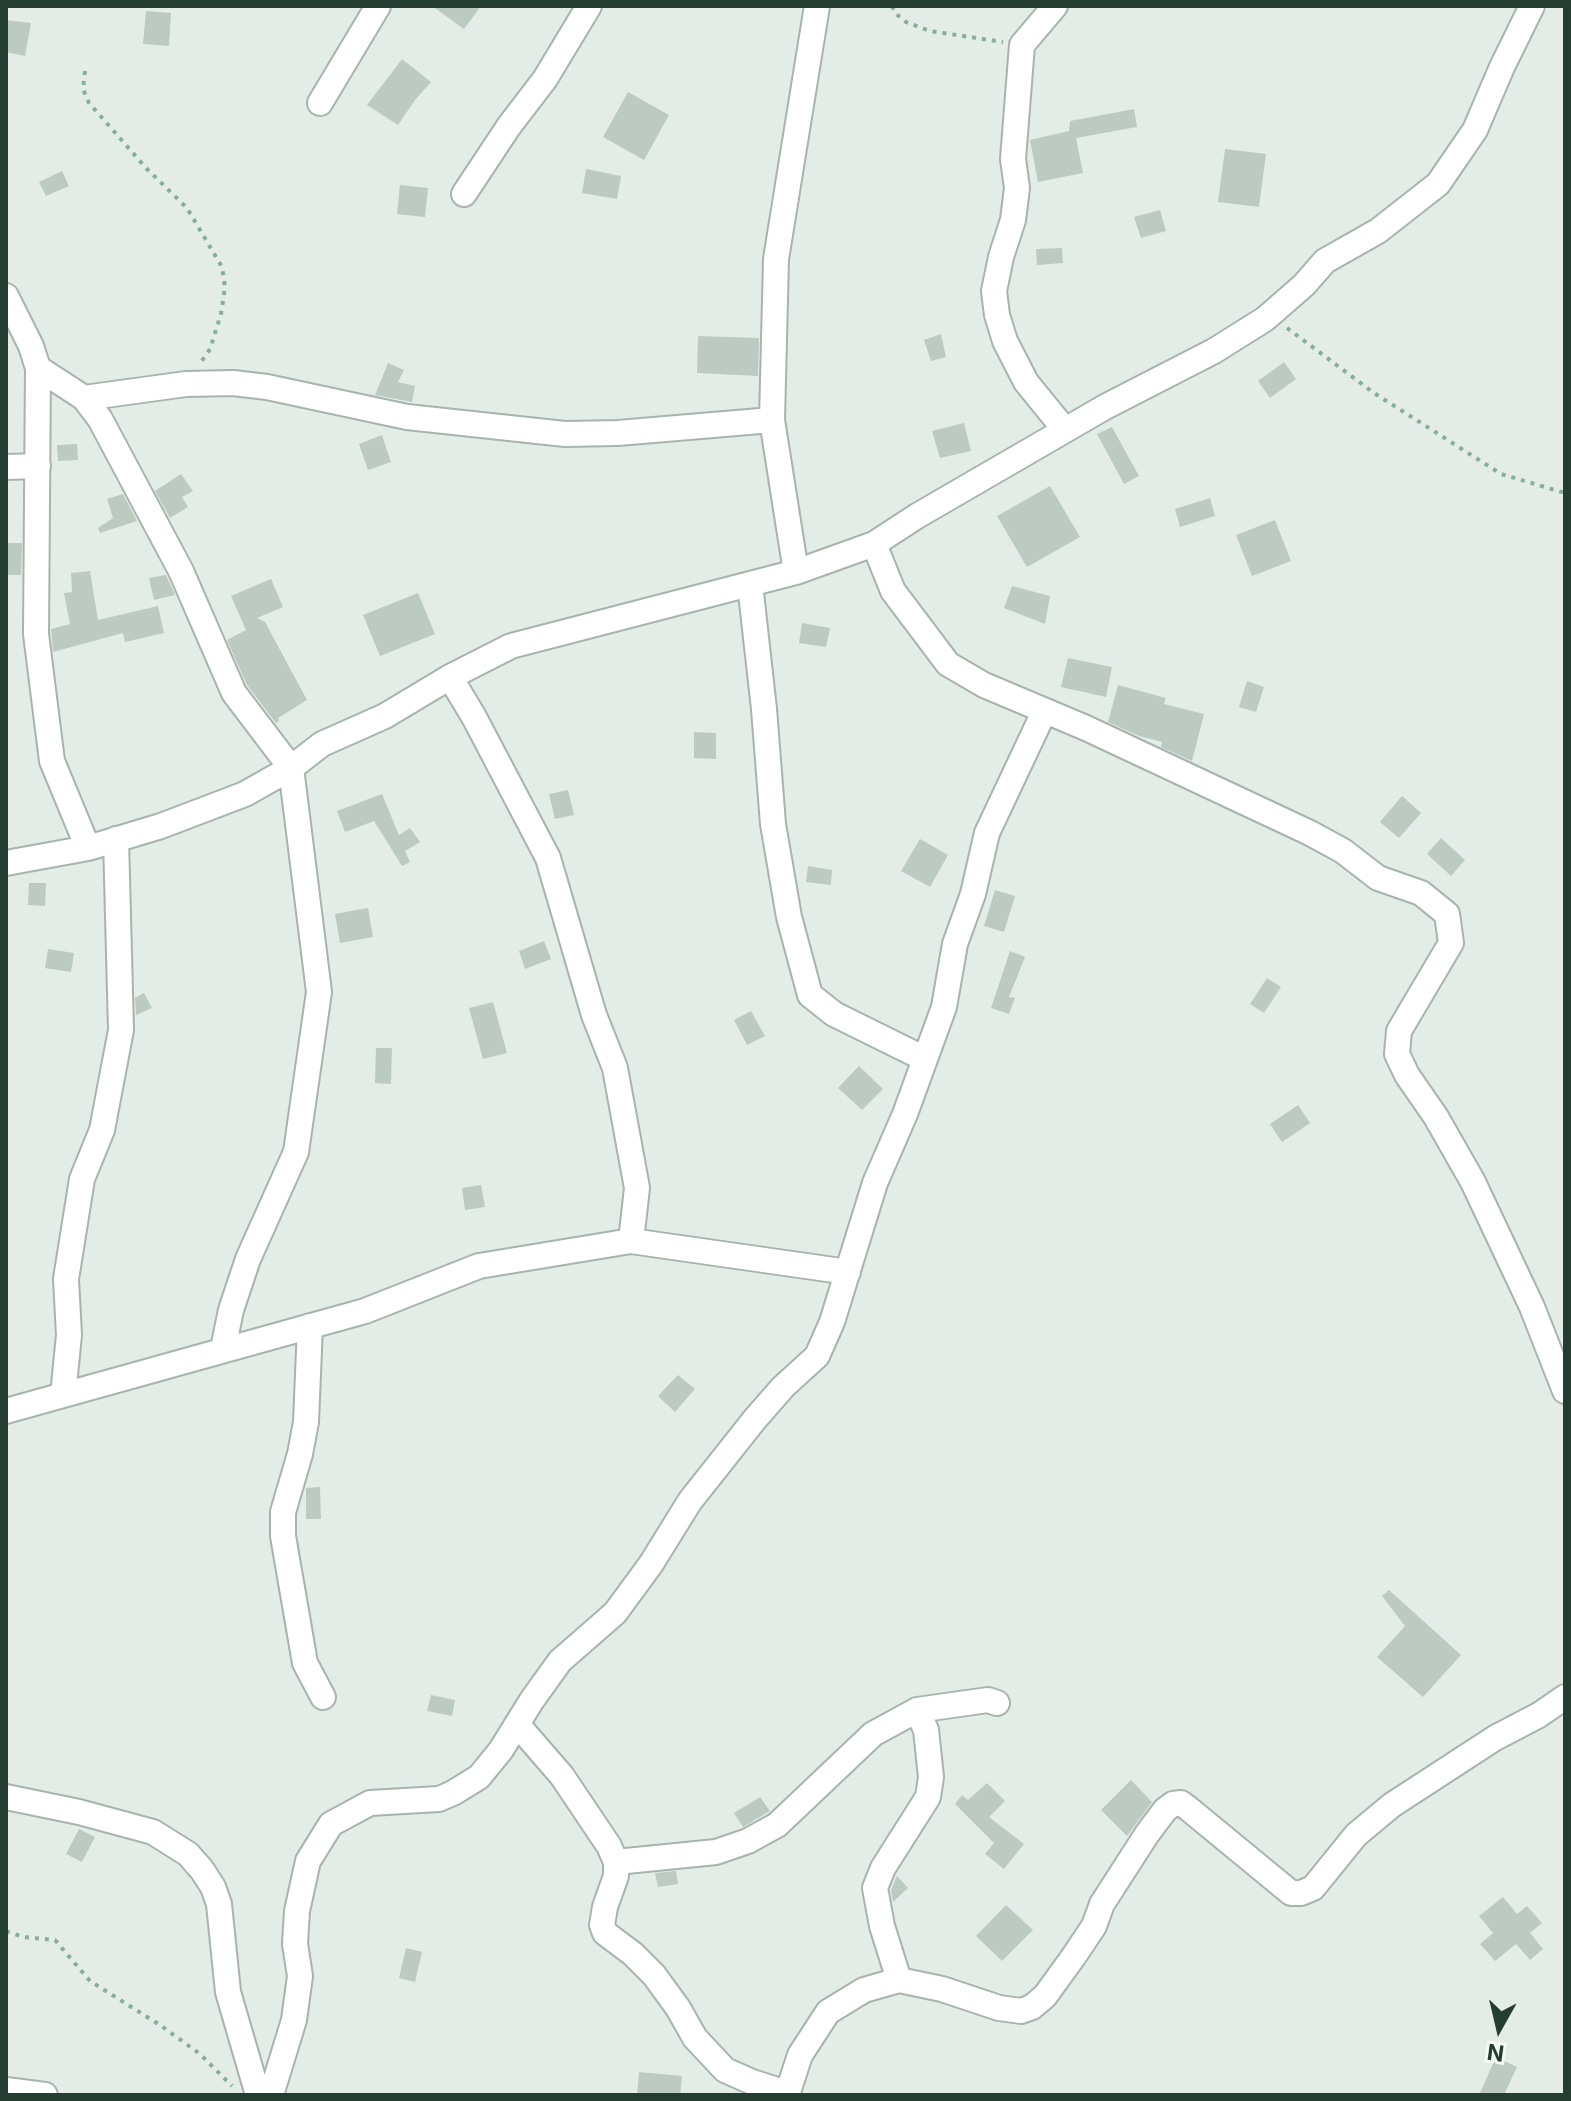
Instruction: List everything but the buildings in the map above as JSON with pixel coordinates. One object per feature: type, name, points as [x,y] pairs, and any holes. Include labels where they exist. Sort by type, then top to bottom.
[{"type":"street","points":[[320,103],[378,6]]},
{"type":"street","points":[[464,194],[545,79],[589,6]]},
{"type":"street","points":[[796,572],[772,420],[776,259],[817,6]]},
{"type":"street","points":[[1055,6],[1022,45],[1013,159],[1017,188],[1013,220],[994,291],[1005,341],[1026,382],[1065,430]]},
{"type":"street","points":[[6,863],[88,848],[161,826],[245,794],[291,768],[322,744],[385,716],[450,677],[511,646],[796,572],[874,544],[1065,430],[1214,351],[1270,316],[1325,261],[1378,231],[1438,184],[1475,130],[1532,6]]},
{"type":"street","points":[[6,296],[31,346],[38,368],[36,634],[52,761],[88,848]]},
{"type":"street","points":[[38,368],[84,398],[100,419],[181,571],[234,693],[291,768],[319,992],[296,1152],[248,1259],[231,1310],[223,1349]]},
{"type":"street","points":[[84,398],[186,384],[233,383],[267,387],[407,417],[565,434],[618,433],[772,420]]},
{"type":"street","points":[[6,467],[38,466]]},
{"type":"street","points":[[874,544],[893,591],[948,664],[984,685],[1086,728],[1310,833],[1343,851],[1378,878],[1421,893],[1447,914],[1451,943],[1399,1031],[1397,1054],[1473,1182],[1532,1307],[1565,1391]]},
{"type":"street","points":[[750,584],[773,824],[789,917],[810,995],[834,1014],[925,1059]]},
{"type":"street","points":[[450,677],[548,858],[594,1015],[615,1068],[637,1188],[631,1241]]},
{"type":"street","points":[[271,2095],[294,2020],[300,1976],[295,1944],[297,1911],[308,1861],[331,1824],[370,1803],[421,1802],[453,1793],[479,1777],[501,1750],[560,1661],[615,1613],[651,1564],[690,1501],[783,1387],[817,1356],[832,1322],[875,1183],[905,1114],[944,1007],[955,944],[973,894],[987,833],[1044,712]]},
{"type":"street","points":[[63,1395],[69,1335],[66,1279],[82,1179],[102,1130],[121,1030],[116,839]]},
{"type":"street","points":[[6,1411],[365,1311],[479,1266],[631,1241],[848,1272]]},
{"type":"street","points":[[310,1326],[306,1422],[283,1512],[283,1536],[305,1663],[323,1697]]},
{"type":"street","points":[[517,1724],[562,1776],[604,1838],[616,1862],[616,1876],[602,1925],[605,1933],[654,1975],[695,2038],[725,2070],[787,2094],[800,2055],[828,2012],[864,1990],[899,1980],[942,1989],[999,2008],[1021,2011],[1032,2007],[1045,1996],[1074,1956],[1094,1926],[1102,1904],[1140,1845],[1165,1810],[1173,1804],[1181,1803],[1189,1809],[1291,1893],[1301,1893],[1313,1888],[1356,1835],[1392,1805],[1565,1697]]},
{"type":"street","points":[[616,1862],[716,1852],[748,1841],[777,1825],[873,1734],[917,1710],[988,1700],[997,1703]]},
{"type":"street","points":[[899,1980],[882,1926],[875,1888],[883,1868],[928,1797],[931,1777],[926,1730],[917,1710]]},
{"type":"street","points":[[6,1797],[153,1832],[188,1854],[202,1870],[219,1904],[228,1992],[258,2095]]},
{"type":"street","points":[[6,2090],[45,2095]]},
{"type":"path","points":[[892,6],[906,22],[930,31],[1022,45]]},
{"type":"path","points":[[85,71],[83,89],[89,103],[129,150],[187,208],[222,267],[225,287],[221,314],[210,349],[186,384]]},
{"type":"path","points":[[1270,316],[1374,393],[1501,474],[1565,493]]},
{"type":"path","points":[[6,1931],[23,1937],[55,1940],[90,1981],[190,2047],[241,2095]]}]
